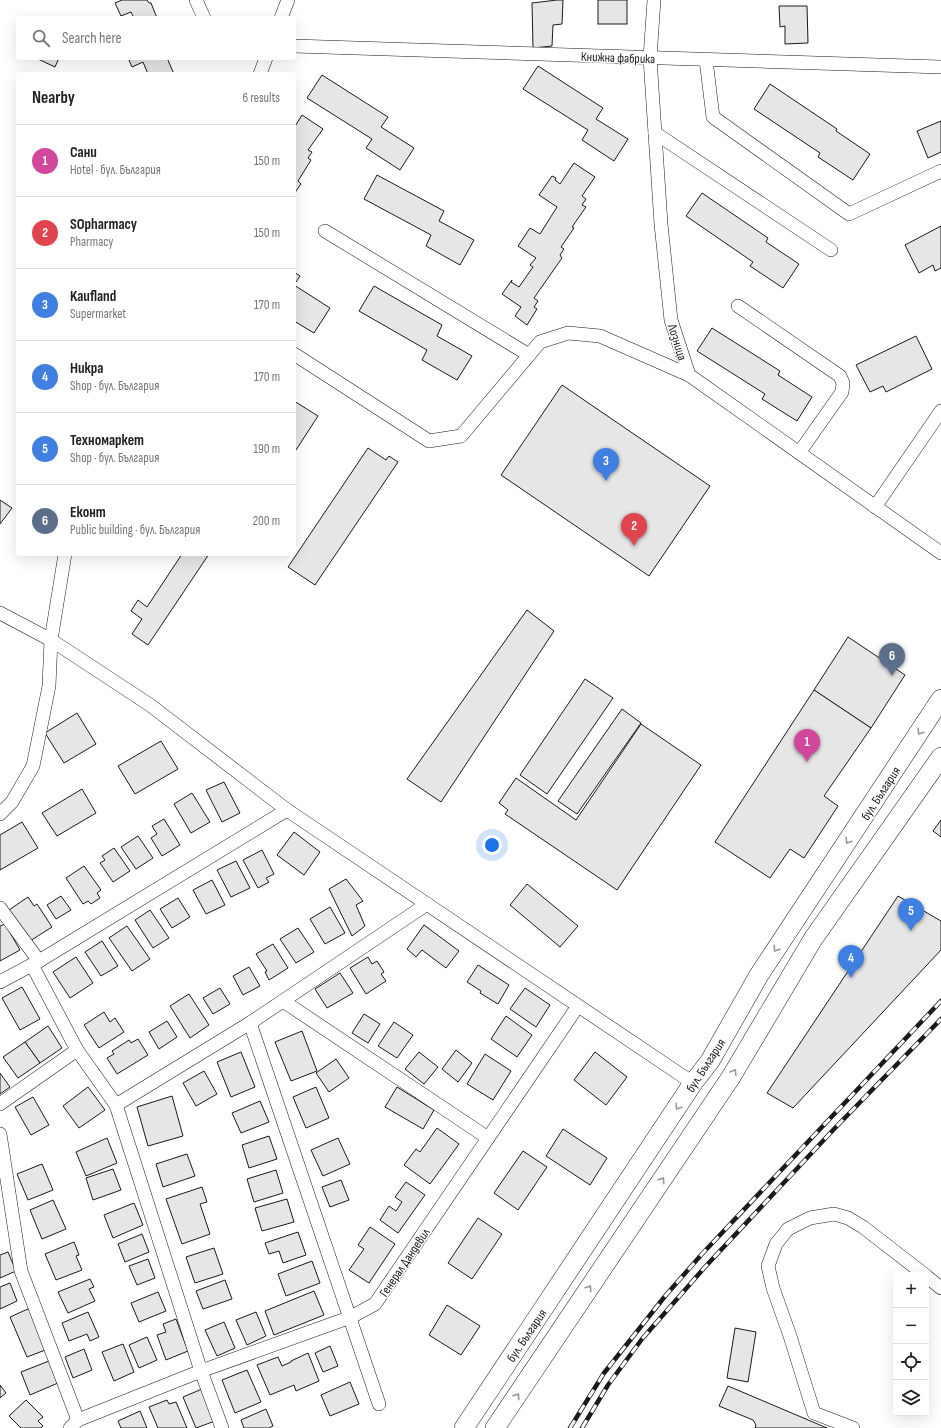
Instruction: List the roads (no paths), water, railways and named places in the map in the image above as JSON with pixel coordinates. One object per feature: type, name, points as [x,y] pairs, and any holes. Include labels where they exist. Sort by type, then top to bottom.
[{"type":"main road","name":"бул. България","points":[[464,1428],[693,1083],[710,1061],[759,975],[941,700]]},
{"type":"main road","name":"бул. България","points":[[495,1428],[731,1077],[813,939],[941,757]]},
{"type":"street","points":[[196,0],[203,16]]},
{"type":"street","points":[[282,16],[288,0]]},
{"type":"street","name":"Лозница","points":[[654,0],[650,58],[661,224],[671,320],[689,375],[941,553]]},
{"type":"street","name":"Книжна фабрика","points":[[296,46],[941,67]]},
{"type":"street","points":[[261,72],[265,60]]},
{"type":"street","points":[[706,60],[713,117],[849,214],[941,171]]},
{"type":"street","points":[[655,133],[831,250]]},
{"type":"street","points":[[325,231],[529,355]]},
{"type":"street","points":[[738,306],[840,376],[844,383],[842,392],[799,453]]},
{"type":"street","points":[[296,355],[429,441],[461,436],[540,342],[568,332],[600,336],[689,375]]},
{"type":"street","points":[[875,507],[941,411]]},
{"type":"street","points":[[0,814],[12,802],[33,766],[49,686],[51,640],[65,556]]},
{"type":"street","points":[[0,613],[51,640],[166,717],[287,810],[693,1083]]},
{"type":"street","points":[[0,982],[35,963],[287,810]]},
{"type":"street","points":[[116,1105],[250,1023],[427,904]]},
{"type":"street","points":[[0,908],[35,963],[77,1050],[116,1105],[201,1371],[222,1428]]},
{"type":"street","points":[[283,1001],[488,1138]]},
{"type":"street","name":"Генерал Дандевил","points":[[74,1424],[201,1371],[351,1317],[375,1304],[578,1006]]},
{"type":"street","points":[[250,1023],[351,1317],[379,1404]]},
{"type":"street","points":[[0,1104],[77,1050]]},
{"type":"street","points":[[0,1134],[21,1271],[74,1424]]},
{"type":"street","points":[[853,1428],[814,1413],[773,1288],[768,1266],[776,1244],[788,1228],[810,1218],[834,1214],[848,1218],[863,1227],[920,1272]]},
{"type":"street","points":[[929,1279],[941,1288]]},
{"type":"railway","points":[[570,1428],[604,1373],[666,1295],[702,1254],[941,1001]]},
{"type":"railway","points":[[582,1428],[608,1385],[642,1339],[705,1267],[835,1128],[941,1019]]},
{"type":"place","name":"Kaufland","points":[[606,481]]},
{"type":"place","name":"SOpharmacy","points":[[634,546]]},
{"type":"place","name":"Еконт","points":[[892,676]]},
{"type":"place","name":"Сани","points":[[807,762]]},
{"type":"place","name":"Техномаркет","points":[[911,931]]},
{"type":"place","name":"Никра","points":[[851,978]]}]
